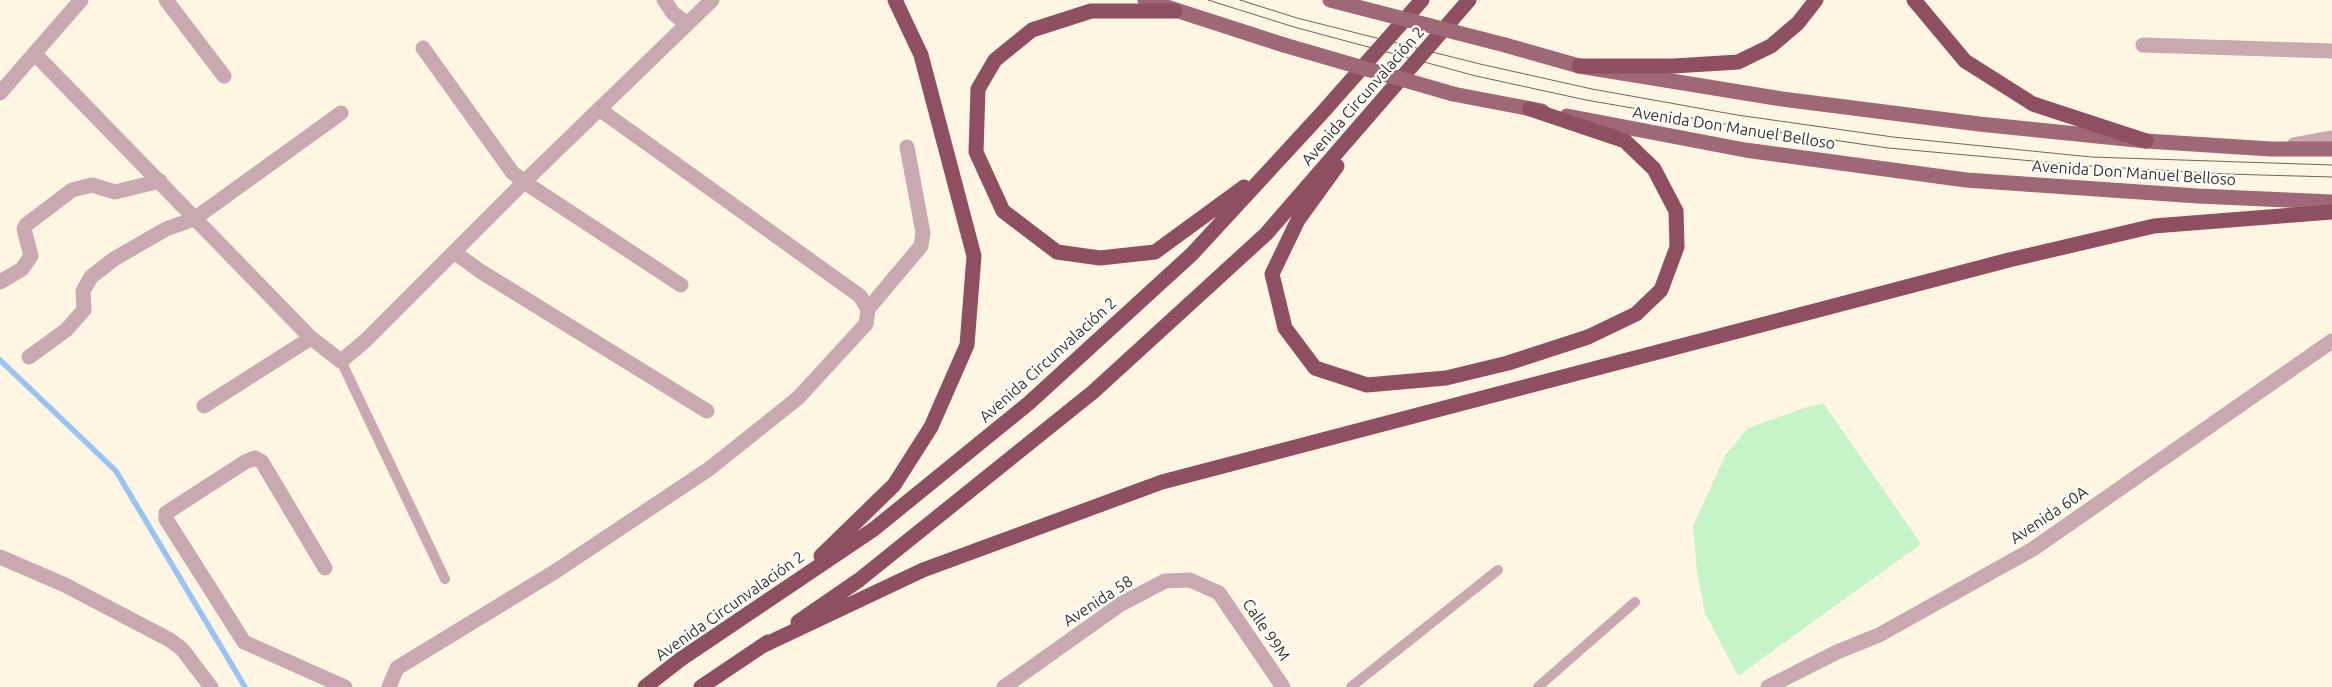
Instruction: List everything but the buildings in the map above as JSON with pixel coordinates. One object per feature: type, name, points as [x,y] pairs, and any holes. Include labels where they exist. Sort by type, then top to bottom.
[{"type":"highway","points":[[791,584],[894,485],[931,427],[967,345],[974,256],[921,56],[895,0]]},
{"type":"highway","name":"Avenida Circunvalación 2","points":[[645,687],[681,659],[874,529],[1029,403],[1192,254],[1422,0]]},
{"type":"highway","name":"Avenida Circunvalación 2","points":[[701,687],[859,580],[1093,392],[1266,234],[1469,0]]},
{"type":"highway","points":[[1579,66],[1674,66],[1738,62],[1771,46],[1798,23],[1816,0]]},
{"type":"highway","points":[[1914,0],[1965,61],[2033,104],[2146,141]]},
{"type":"highway","points":[[1175,10],[1091,11],[1032,30],[995,60],[978,90],[976,152],[1003,211],[1057,252],[1100,258],[1155,252],[1271,167]]},
{"type":"highway","points":[[1385,98],[1298,220],[1272,274],[1285,328],[1315,368],[1367,385],[1446,378],[1508,363],[1604,330],[1636,314],[1661,290],[1676,247],[1676,211],[1654,169],[1625,140],[1530,109]]},
{"type":"highway","points":[[760,647],[924,570],[1162,482],[2009,260],[2154,226],[2332,212]]},
{"type":"main road","name":"Avenida Don Manuel Belloso","points":[[1145,0],[1284,45],[1453,94],[1745,150],[1966,180],[2198,196],[2332,202]]},
{"type":"main road","name":"Avenida Don Manuel Belloso","points":[[1330,0],[1579,66],[1782,99],[1979,124],[2146,141],[2271,149],[2332,149]]},
{"type":"street","points":[[0,93],[82,0]]},
{"type":"street","points":[[166,0],[224,76]]},
{"type":"street","points":[[664,0],[673,13],[687,24]]},
{"type":"street","points":[[36,54],[311,338],[341,361],[365,341],[524,182],[712,0]]},
{"type":"street","points":[[2143,45],[2332,51]]},
{"type":"street","points":[[423,48],[512,172],[524,182],[681,285]]},
{"type":"street","points":[[599,109],[860,296],[868,309]]},
{"type":"street","points":[[29,356],[66,330],[84,310],[83,291],[91,276],[166,229],[194,219],[342,113]]},
{"type":"street","name":"Avenida Don Manuel Belloso","points":[[2271,149],[2332,138]]},
{"type":"street","points":[[389,687],[397,668],[556,571],[724,457],[798,398],[866,324],[868,309],[921,246],[923,233],[907,147]]},
{"type":"street","points":[[0,282],[22,269],[31,256],[24,229],[26,225],[72,190],[92,185],[115,192],[160,181]]},
{"type":"street","points":[[454,252],[480,271],[707,411]]},
{"type":"street","points":[[204,406],[311,338]]},
{"type":"street","name":"Avenida 60A","points":[[1768,687],[1837,652],[1879,635],[2033,548],[2332,341]]},
{"type":"street","points":[[325,568],[262,462],[255,458],[245,462],[166,513],[166,519],[244,642],[345,687]]},
{"type":"street","points":[[0,557],[65,585],[170,640],[182,649],[211,687]]},
{"type":"street","name":"Avenida 58","points":[[1004,687],[1121,604],[1165,580],[1190,580],[1219,594]]},
{"type":"street","name":"Calle 99M","points":[[1219,594],[1283,687]]},
{"type":"lane","points":[[341,361],[445,578]]},
{"type":"lane","points":[[1351,687],[1498,570]]},
{"type":"lane","points":[[1538,687],[1635,602]]},
{"type":"green space","points":[[1824,404],[1921,544],[1738,676],[1705,613],[1697,572],[1693,526],[1726,454],[1748,428],[1810,406]]},
{"type":"waterway","points":[[0,360],[116,471],[245,687]]},
{"type":"tram line","points":[[1208,0],[1294,27],[1476,76],[1586,100],[1731,125],[1888,148],[2089,166],[2226,174],[2332,177]]},
{"type":"tram line","points":[[1240,0],[1297,18],[1480,64],[1592,89],[1737,115],[1893,137],[2091,157],[2332,165]]}]
